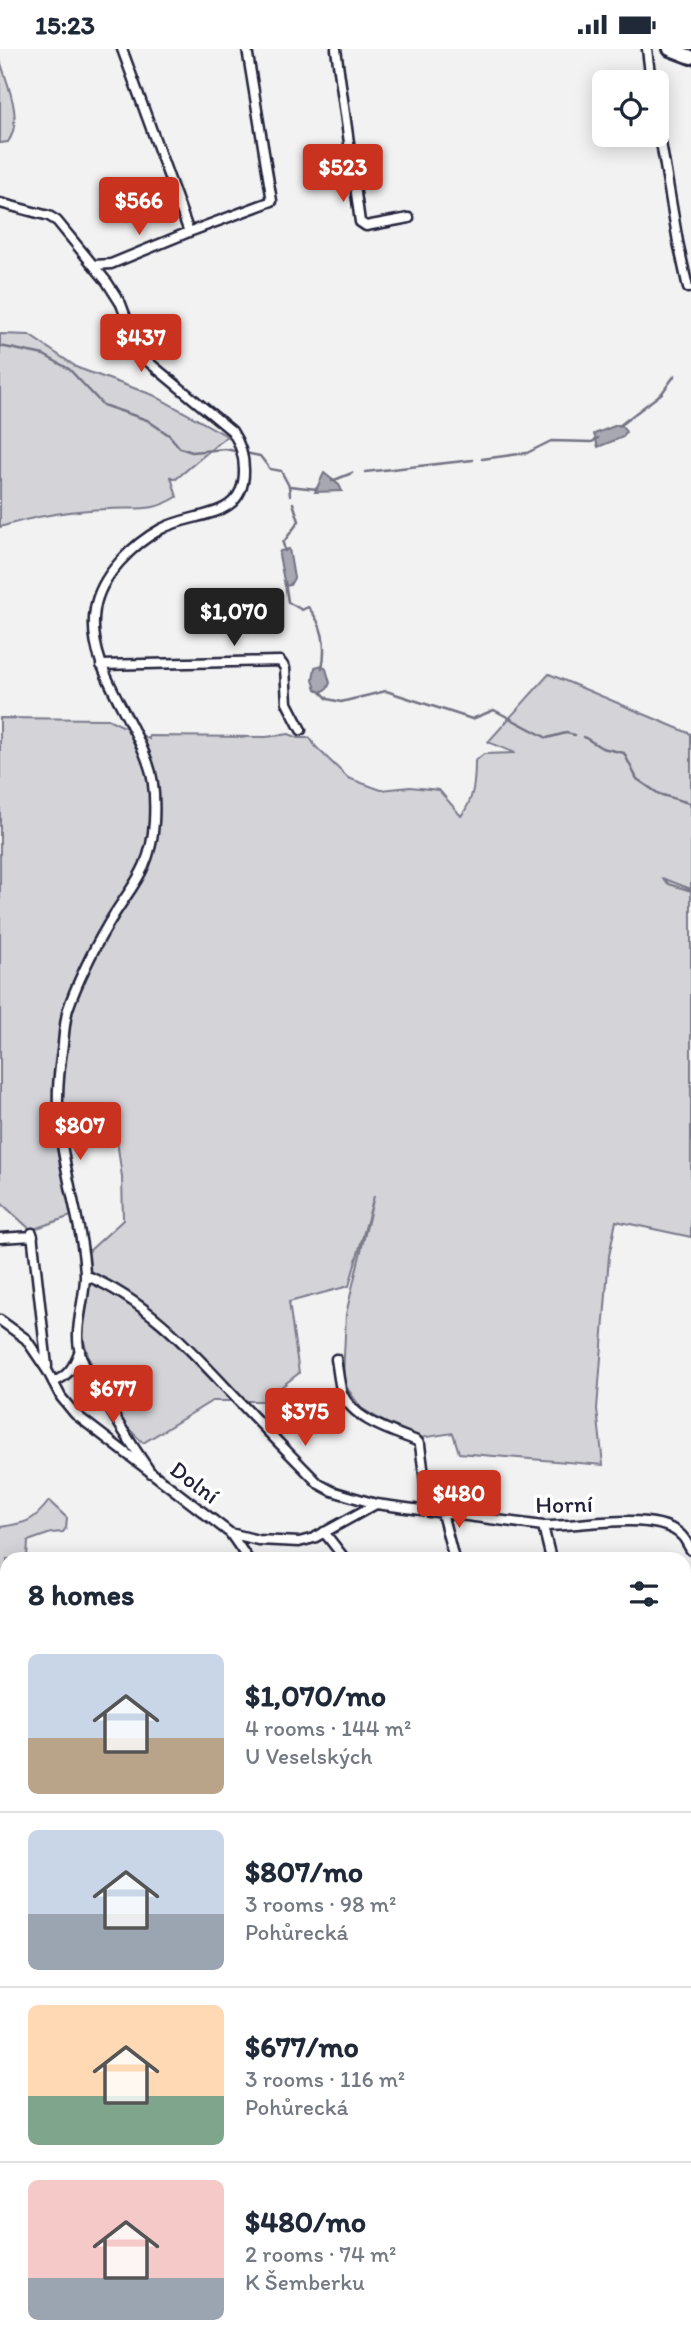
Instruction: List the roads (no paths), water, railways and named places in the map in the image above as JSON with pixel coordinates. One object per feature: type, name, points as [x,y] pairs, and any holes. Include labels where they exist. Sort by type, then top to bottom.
[{"type":"main road","points":[[670,49],[691,57]]},
{"type":"street","points":[[122,49],[190,232]]},
{"type":"street","points":[[93,265],[111,264],[272,201],[247,49]]},
{"type":"street","points":[[337,49],[360,222],[366,226],[409,218]]},
{"type":"street","points":[[647,49],[650,70]]},
{"type":"street","points":[[662,147],[688,288]]},
{"type":"street","points":[[0,203],[49,216],[57,221],[121,304],[140,355],[232,431],[242,453],[244,477],[240,493],[223,509],[161,529],[121,559],[104,584],[95,607],[93,637],[101,666],[132,725],[150,767],[154,824],[150,850],[142,874],[105,929],[68,1010],[58,1077],[58,1120],[85,1275],[78,1335],[80,1350],[87,1370],[107,1405],[151,1473]]},
{"type":"street","points":[[101,666],[280,661],[285,668],[287,703],[301,730]]},
{"type":"street","points":[[0,1238],[33,1234],[47,1370]]},
{"type":"street","name":"Horní","points":[[85,1275],[106,1284],[146,1309],[195,1353],[319,1484],[332,1491],[376,1504],[543,1526],[562,1527],[623,1520],[661,1525],[682,1536],[691,1550]]},
{"type":"street","name":"Dolní","points":[[0,1320],[26,1339],[61,1397],[75,1414],[230,1533],[242,1552]]},
{"type":"street","points":[[52,1382],[68,1374],[75,1365],[80,1350]]},
{"type":"street","points":[[336,1359],[343,1393],[354,1409],[379,1425],[420,1444],[429,1512]]},
{"type":"street","points":[[230,1533],[281,1543],[299,1542],[376,1504]]},
{"type":"street","points":[[442,1513],[452,1552]]},
{"type":"street","points":[[543,1526],[549,1552]]},
{"type":"street","points":[[324,1532],[340,1552]]},
{"type":"waterway","points":[[0,346],[44,355],[69,369],[103,405],[147,420],[169,435],[180,448],[192,452],[225,449],[260,456],[270,469],[281,471],[289,486],[290,495]]},
{"type":"waterway","points":[[619,426],[662,393],[675,375]]},
{"type":"waterway","points":[[482,459],[527,453],[551,441],[592,442],[598,438]]},
{"type":"waterway","points":[[365,472],[473,460]]},
{"type":"waterway","points":[[332,481],[352,473]]},
{"type":"waterway","points":[[289,486],[317,489]]},
{"type":"waterway","points":[[285,551],[283,543],[299,521],[293,503]]},
{"type":"waterway","points":[[285,582],[288,602],[302,610],[308,607],[317,621],[324,644],[322,668]]},
{"type":"waterway","points":[[321,692],[328,699],[341,702],[386,691],[472,719],[494,710],[547,738],[566,733],[575,735]]},
{"type":"waterway","points":[[584,737],[602,748],[624,753],[637,779],[659,794],[689,803],[691,807]]}]
